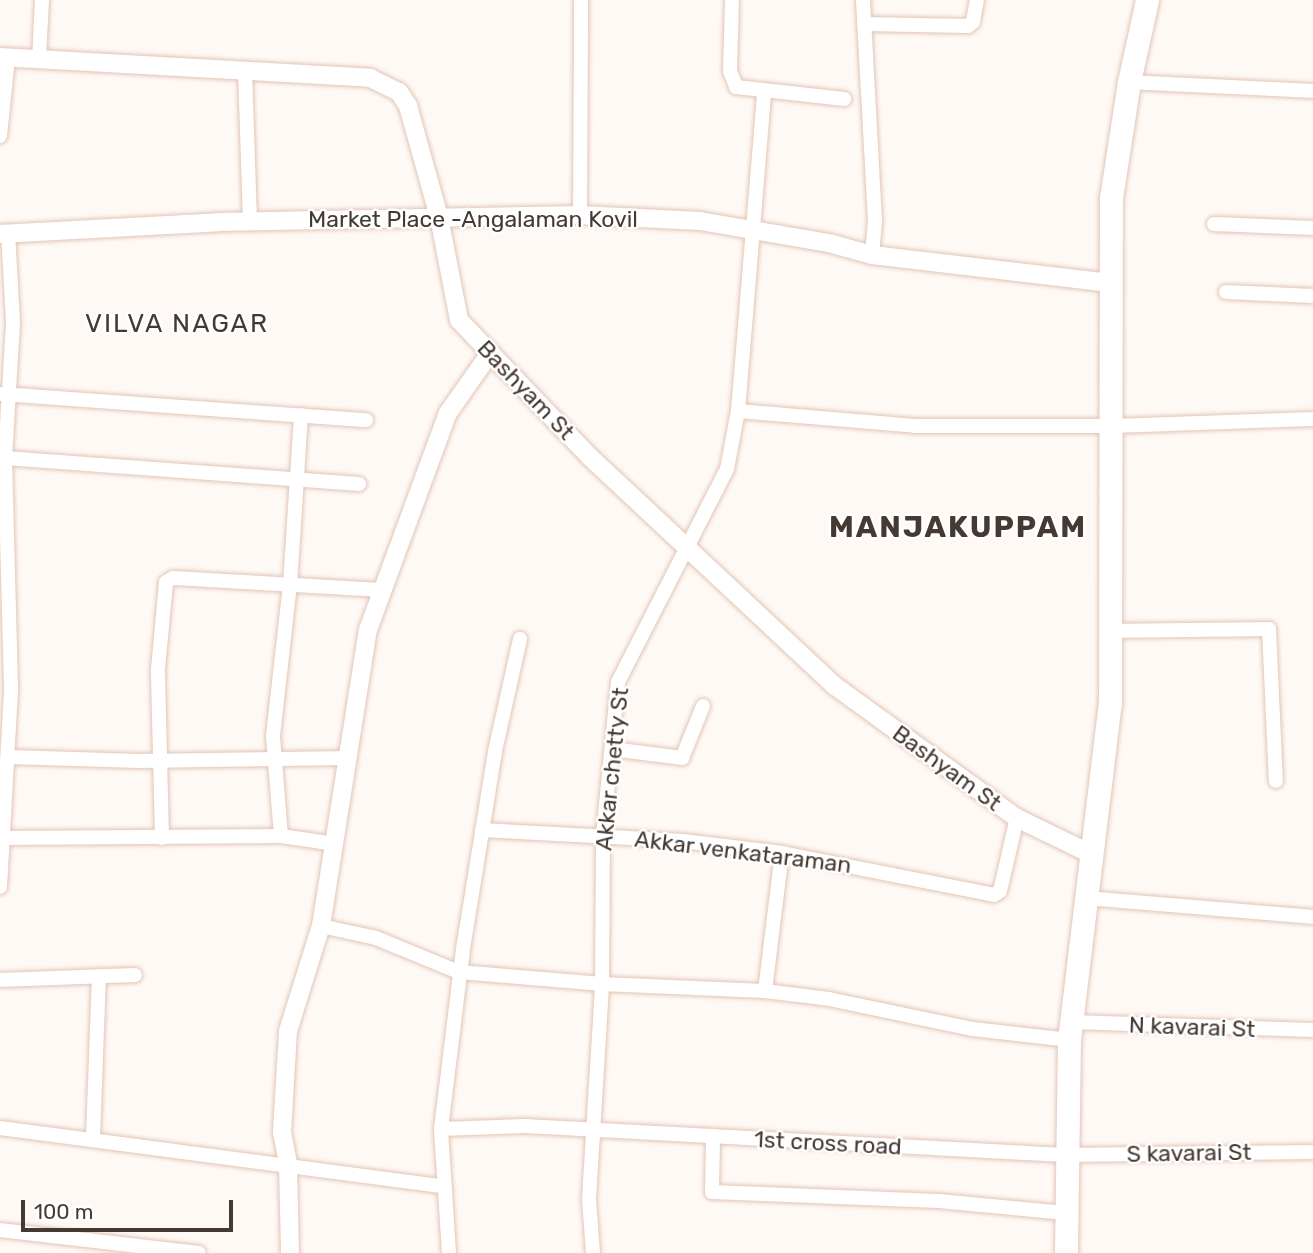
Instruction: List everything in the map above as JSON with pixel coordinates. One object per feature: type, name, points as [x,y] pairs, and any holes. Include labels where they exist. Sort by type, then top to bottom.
[{"type":"highway","points":[[1066,1253],[1064,1155],[1070,1031],[1110,703],[1111,198],[1129,82],[1147,0]]},
{"type":"street","points":[[39,59],[42,0]]},
{"type":"street","points":[[580,215],[581,0]]},
{"type":"street","points":[[732,0],[731,80],[743,90],[844,99]]},
{"type":"street","points":[[863,0],[875,221],[872,255]]},
{"type":"street","points":[[864,24],[968,26],[973,22],[977,0]]},
{"type":"street","points":[[0,136],[4,57]]},
{"type":"street","name":"Bashyam St","points":[[4,57],[370,78],[398,92],[408,106],[439,217],[458,320],[590,457],[835,686],[1017,818],[1093,855]]},
{"type":"street","points":[[245,71],[250,222]]},
{"type":"street","points":[[1129,82],[1313,91]]},
{"type":"street","name":"Akkar chetty St","points":[[593,1253],[592,1131],[602,984],[603,835],[618,682],[689,549],[727,469],[738,411],[764,92]]},
{"type":"street","name":"Market Place -Angalaman Kovil","points":[[4,234],[250,222],[580,215],[751,228],[872,255],[1110,282]]},
{"type":"street","points":[[1214,224],[1313,228]]},
{"type":"street","points":[[0,887],[6,749],[4,394],[13,296],[4,234]]},
{"type":"street","points":[[1226,292],[1313,296]]},
{"type":"street","points":[[290,1253],[288,1163],[282,1132],[288,1031],[321,926],[369,630],[448,414],[491,353]]},
{"type":"street","points":[[4,394],[165,409],[366,420]]},
{"type":"street","points":[[738,411],[915,426],[1112,426],[1313,419]]},
{"type":"street","points":[[281,836],[273,736],[290,585],[301,415]]},
{"type":"street","points":[[5,457],[359,484]]},
{"type":"street","points":[[162,838],[163,761],[158,669],[166,582],[173,578],[383,590]]},
{"type":"street","points":[[1110,631],[1269,629],[1276,781]]},
{"type":"street","points":[[449,1253],[441,1186],[441,1129],[459,971],[482,830],[520,639]]},
{"type":"street","points":[[612,749],[682,758],[703,706]]},
{"type":"street","points":[[6,749],[163,761],[348,758]]},
{"type":"street","name":"Akkar venkataraman","points":[[482,830],[603,835],[782,853],[994,895],[1000,891],[1017,818]]},
{"type":"street","points":[[2,830],[162,838],[281,836],[335,844]]},
{"type":"street","points":[[765,991],[782,853]]},
{"type":"street","points":[[1087,898],[1313,918]]},
{"type":"street","name":"N kavarai St","points":[[321,926],[376,938],[459,971],[602,984],[765,991],[830,999],[974,1028],[1070,1031],[1313,1030]]},
{"type":"street","points":[[0,980],[135,975]]},
{"type":"street","points":[[93,1138],[99,976]]},
{"type":"street","name":"1st cross road","points":[[441,1129],[525,1126],[1064,1155]]},
{"type":"street","points":[[0,1128],[288,1163],[441,1186]]},
{"type":"street","points":[[713,1137],[712,1192],[939,1201],[1065,1213]]},
{"type":"street","name":"S kavarai St","points":[[1064,1155],[1313,1152]]},
{"type":"street","points":[[0,1230],[199,1253]]},
{"type":"district","name":"VILVA NAGAR","points":[[177,324]]},
{"type":"district","name":"MANJAKUPPAM","points":[[958,527]]}]
